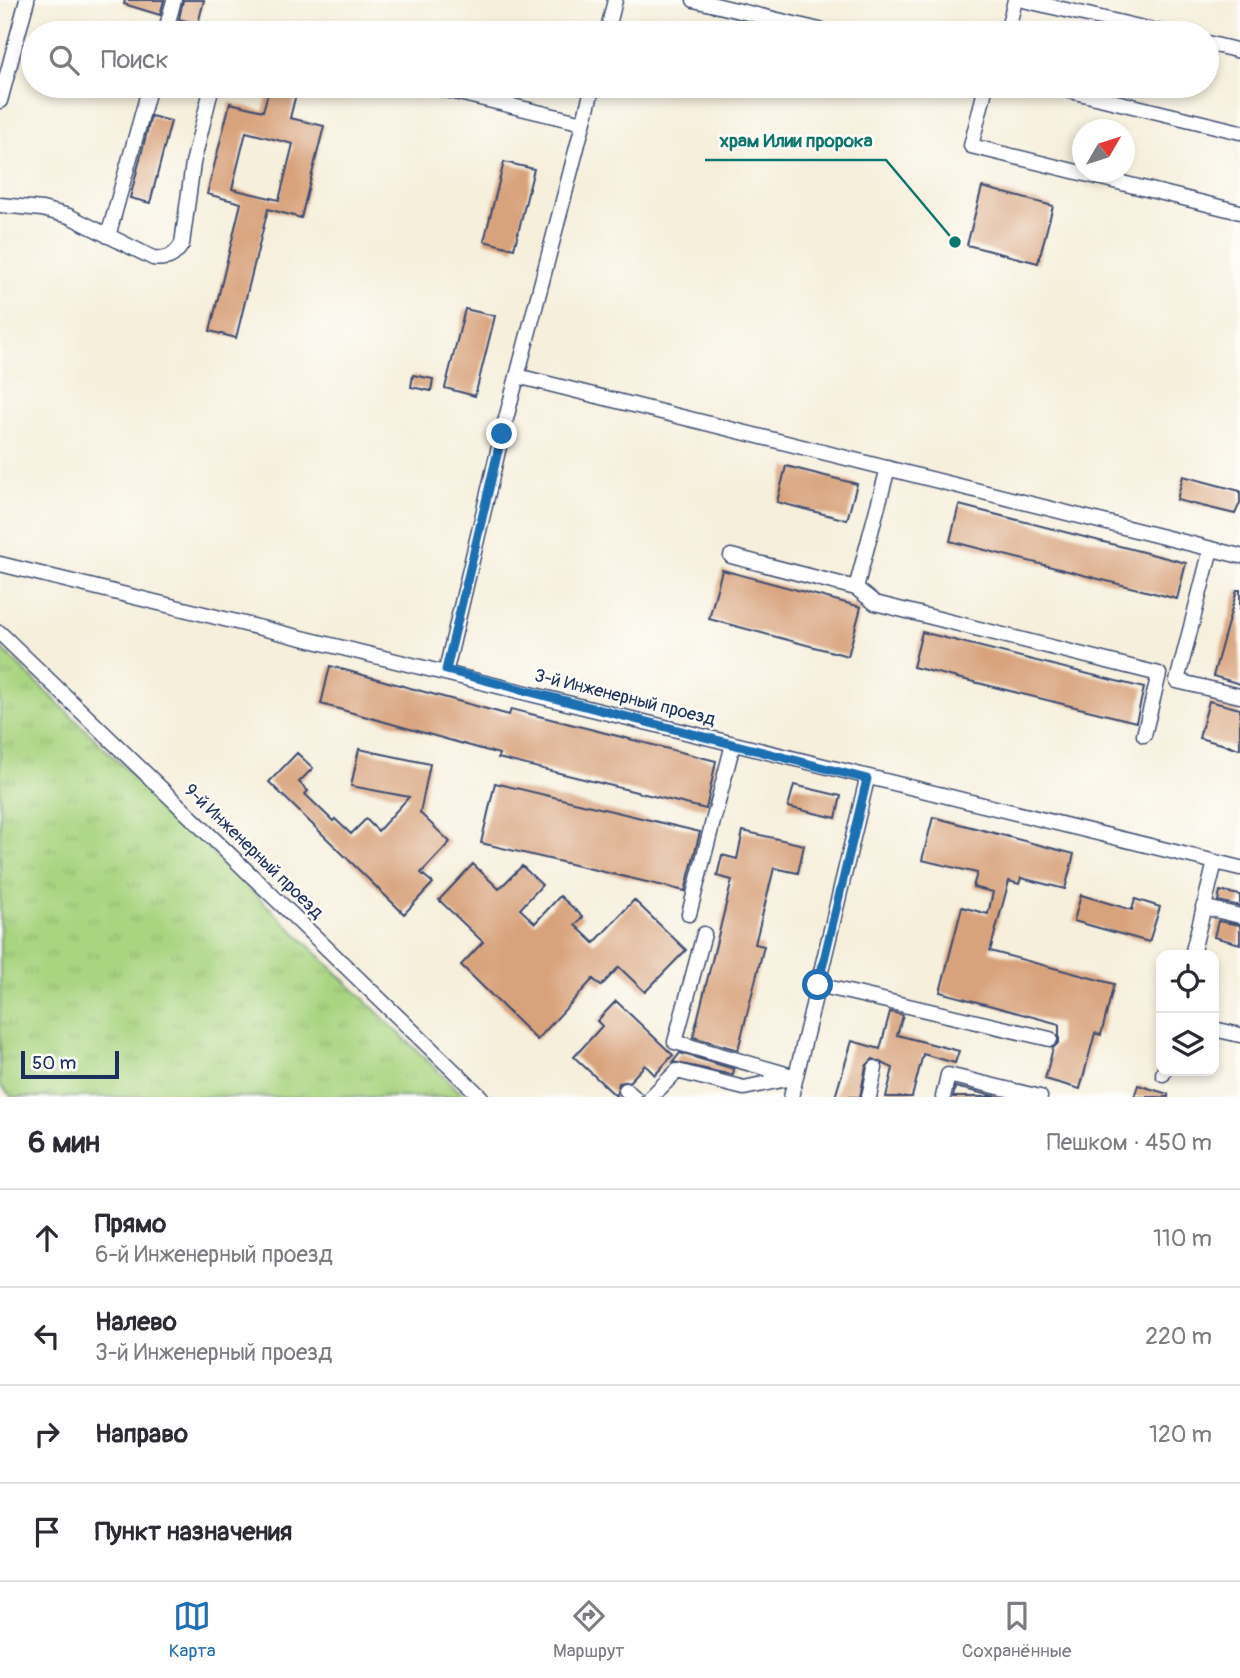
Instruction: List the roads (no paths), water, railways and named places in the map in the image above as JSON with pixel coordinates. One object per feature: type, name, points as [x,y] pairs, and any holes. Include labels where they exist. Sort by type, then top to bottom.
[{"type":"street","points":[[21,21],[27,0]]},
{"type":"street","points":[[168,21],[174,0]]},
{"type":"street","points":[[610,21],[615,0]]},
{"type":"street","points":[[694,0],[782,21]]},
{"type":"street","points":[[1010,21],[1015,0]]},
{"type":"street","points":[[1023,0],[1113,21]]},
{"type":"street","points":[[0,102],[21,23]]},
{"type":"street","points":[[1219,46],[1240,51]]},
{"type":"street","points":[[108,236],[147,98]]},
{"type":"street","points":[[0,205],[69,215],[153,258],[165,260],[176,254],[181,244],[192,163],[209,98]]},
{"type":"street","points":[[480,98],[583,123]]},
{"type":"street","points":[[446,670],[517,376],[590,98]]},
{"type":"street","points":[[983,98],[971,146],[1240,212]]},
{"type":"street","points":[[1100,98],[1240,132]]},
{"type":"street","points":[[517,376],[1240,556]]},
{"type":"street","points":[[856,588],[888,468]]},
{"type":"street","points":[[1211,549],[1177,681],[1240,696]]},
{"type":"street","points":[[731,556],[856,588],[875,603],[1160,674],[1144,735]]},
{"type":"street","name":"3-й Инженерный проезд","points":[[0,564],[446,670],[867,779],[1240,868]]},
{"type":"street","name":"9-й Инженерный проезд","points":[[0,633],[481,1097]]},
{"type":"street","points":[[689,914],[733,744]]},
{"type":"street","points":[[791,1097],[867,779]]},
{"type":"street","points":[[1193,950],[1215,862]]},
{"type":"street","points":[[1203,908],[1240,916]]},
{"type":"street","points":[[704,934],[675,1042],[796,1077]]},
{"type":"street","points":[[818,985],[1050,1039]]},
{"type":"street","points":[[1219,1030],[1240,1035]]},
{"type":"street","points":[[869,1097],[875,1068]]},
{"type":"street","points":[[652,1097],[677,1071],[744,1088],[796,1077]]},
{"type":"street","points":[[943,1097],[948,1075],[1040,1097]]},
{"type":"place","name":"храм Илии пророка","points":[[955,242]]}]
